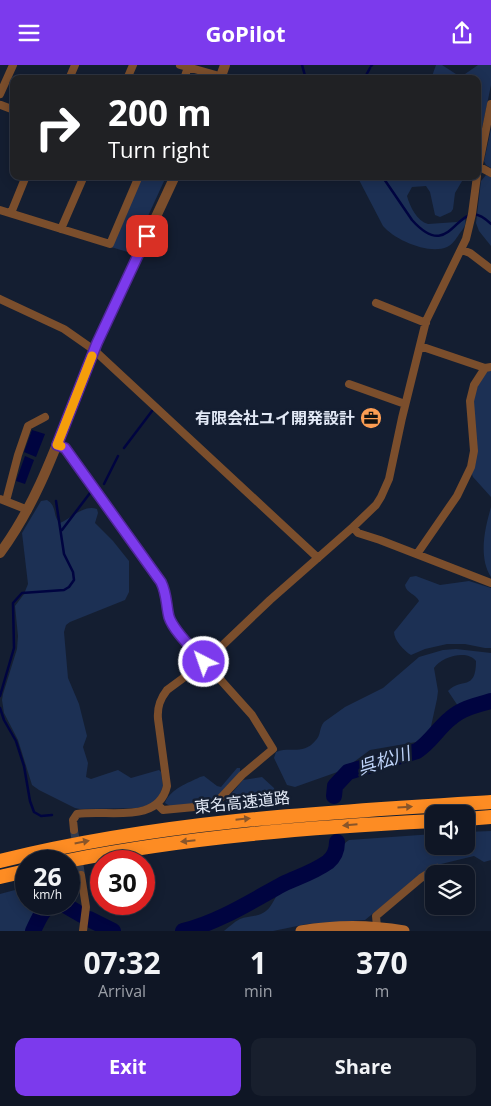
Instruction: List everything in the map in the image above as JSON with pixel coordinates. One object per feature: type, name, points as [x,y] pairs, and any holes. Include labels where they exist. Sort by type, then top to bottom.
[{"type":"highway","name":"東名高速道路","points":[[0,861],[49,848],[172,827],[270,816],[491,802]]},
{"type":"highway","points":[[475,818],[491,817]]},
{"type":"highway","name":"東名高速道路","points":[[80,859],[213,838],[360,825],[425,821]]},
{"type":"highway","points":[[0,877],[15,874]]},
{"type":"main road","points":[[301,931],[377,927],[404,931]]},
{"type":"street","points":[[0,94],[13,65]]},
{"type":"street","points":[[184,66],[214,75]]},
{"type":"street","points":[[481,152],[491,104]]},
{"type":"street","points":[[1,105],[10,108]]},
{"type":"street","points":[[10,213],[24,180]]},
{"type":"street","points":[[61,229],[82,180]]},
{"type":"street","points":[[0,209],[110,244],[138,180]]},
{"type":"street","points":[[0,553],[28,510],[44,477],[94,350],[173,180]]},
{"type":"street","points":[[74,830],[73,821],[77,814],[145,811],[158,805],[167,786],[158,719],[159,703],[167,690],[204,662],[376,505],[386,488],[426,323],[462,250],[472,214],[476,180]]},
{"type":"street","points":[[462,250],[470,253],[491,269]]},
{"type":"street","points":[[0,299],[64,329],[94,350],[318,558]]},
{"type":"street","points":[[376,303],[426,323]]},
{"type":"street","points":[[417,554],[457,496],[471,467],[474,451],[470,401],[474,385],[488,367],[420,346]]},
{"type":"street","points":[[349,384],[405,404]]},
{"type":"street","points":[[28,510],[3,500],[28,426],[45,417]]},
{"type":"street","points":[[57,445],[65,448],[161,582],[166,592],[168,613],[172,624],[252,715],[273,749],[242,775],[214,803],[205,806],[163,810],[158,805]]},
{"type":"street","points":[[353,527],[358,533],[491,583]]},
{"type":"street","points":[[214,803],[215,806],[224,806]]},
{"type":"street","points":[[82,875],[86,907],[83,931]]},
{"type":"street","points":[[377,927],[376,916],[425,875]]},
{"type":"shaded area","points":[[436,65],[442,65],[457,75],[432,75]]},
{"type":"shaded area","points":[[478,65],[491,65],[491,85],[481,133],[481,75],[462,75]]},
{"type":"shaded area","points":[[491,129],[491,168],[484,161]]},
{"type":"shaded area","points":[[486,175],[491,177],[491,246],[479,231],[476,223],[481,181]]},
{"type":"shaded area","points":[[140,180],[165,180],[131,253],[111,247]]},
{"type":"shaded area","points":[[359,180],[463,180],[455,193],[453,209],[451,212],[440,217],[435,215],[430,192],[426,186],[412,187],[407,196],[414,213],[420,220],[428,224],[457,222],[465,219],[465,226],[452,244],[447,247],[440,249],[422,248],[404,241],[383,226]]},
{"type":"shaded area","points":[[491,369],[491,497],[473,477],[471,472],[471,432],[477,387],[483,376]]},
{"type":"shaded area","points":[[32,430],[45,434],[36,457],[24,452]]},
{"type":"shaded area","points":[[25,456],[34,460],[25,484],[16,481]]},
{"type":"shaded area","points":[[47,500],[53,506],[60,523],[87,508],[97,509],[98,513],[95,523],[129,561],[129,592],[125,600],[70,622],[66,625],[64,632],[68,678],[79,704],[87,736],[83,747],[88,763],[86,777],[91,779],[118,770],[131,778],[159,770],[163,786],[159,797],[150,805],[137,808],[80,809],[39,790],[32,785],[18,740],[4,713],[3,694],[17,649],[18,636],[15,606],[24,594],[28,584],[22,533],[41,501]]},
{"type":"shaded area","points":[[491,507],[491,577],[485,561],[484,542]]},
{"type":"shaded area","points":[[416,576],[440,585],[469,581],[491,588],[491,648],[465,644],[447,644],[425,649],[411,655],[405,651],[398,642],[394,632],[419,601],[407,590],[405,585],[410,577]]},
{"type":"shaded area","points":[[456,649],[491,653],[491,698],[464,707],[458,706],[448,691],[471,680],[475,671],[476,661],[467,655],[448,658],[437,664],[434,668],[438,691],[437,699],[430,731],[422,741],[370,750],[343,770],[295,787],[287,785],[274,758],[276,752],[302,749],[311,745],[318,738],[324,722],[345,707],[383,688],[419,657],[443,650]]},
{"type":"shaded area","points":[[237,768],[240,768],[240,772],[214,800],[170,806],[165,803],[175,790],[200,777],[204,776],[221,787]]},
{"type":"shaded area","points":[[262,777],[274,788],[275,793],[251,801],[226,802],[243,780]]},
{"type":"shaded area","points":[[491,831],[491,860],[484,862],[474,856],[437,865],[425,865],[425,872],[365,920],[307,924],[273,931],[224,931],[240,919],[266,911],[282,890],[290,884],[325,868],[333,861],[343,845],[349,840],[425,835],[425,855],[475,855],[475,832]]},
{"type":"shaded area","points":[[15,890],[15,915],[37,915],[27,931],[0,931],[0,894]]},
{"type":"waterway","points":[[302,65],[305,75]]},
{"type":"waterway","points":[[366,75],[370,68]]},
{"type":"waterway","points":[[385,180],[412,220],[426,232],[438,236],[447,233],[470,215],[479,215],[491,224]]},
{"type":"waterway","points":[[124,448],[152,411]]},
{"type":"waterway","points":[[104,484],[118,456]]},
{"type":"waterway","points":[[62,530],[90,493]]},
{"type":"waterway","points":[[0,696],[14,648],[13,603],[22,593],[64,590],[74,580],[73,572],[64,554],[56,501]]},
{"type":"waterway","name":"呉松川","points":[[334,796],[335,786],[348,772],[417,751],[455,715],[470,707],[491,701]]},
{"type":"waterway","points":[[0,708],[4,720],[16,741],[24,766],[30,801],[34,812],[41,816],[52,815]]},
{"type":"waterway","name":"呉松川","points":[[183,931],[222,917],[283,884],[323,866],[333,856],[337,842]]},
{"type":"waterway","name":"呉松川","points":[[33,931],[41,915]]},
{"type":"waterway","name":"呉松川","points":[[89,919],[113,931]]},
{"type":"tunnel","points":[[74,830],[81,875]]},
{"type":"slow traffic","points":[[61,446],[57,445],[92,356]]},
{"type":"place","name":"有限会社ユイ開発設計","points":[[371,418]]},
{"type":"route","points":[[147,236],[97,343],[57,445],[65,448],[161,582],[166,592],[168,613],[172,624],[204,662]]}]
